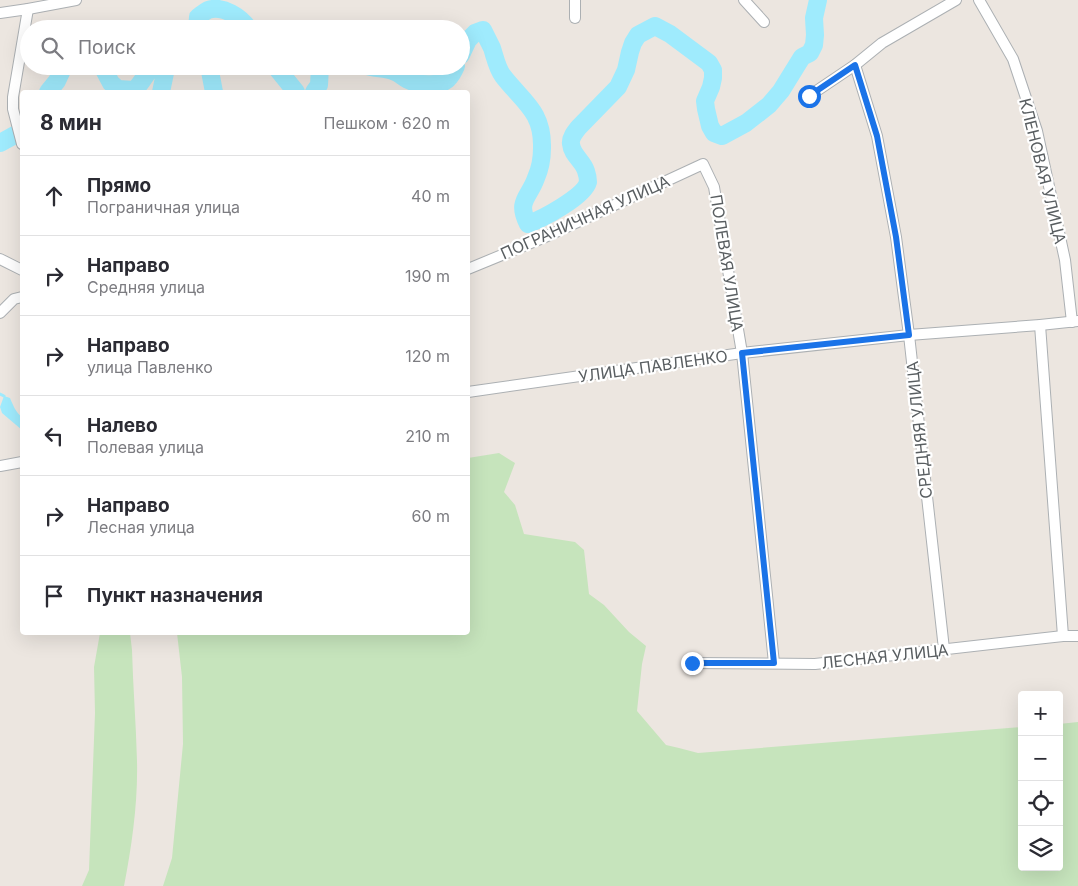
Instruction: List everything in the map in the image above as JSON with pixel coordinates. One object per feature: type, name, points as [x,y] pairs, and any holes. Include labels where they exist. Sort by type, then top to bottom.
[{"type":"street","points":[[0,13],[76,0]]},
{"type":"street","points":[[575,0],[575,18]]},
{"type":"street","points":[[744,0],[764,22]]},
{"type":"street","points":[[809,96],[855,65],[882,43],[956,0]]},
{"type":"street","name":"КЛЕНОВАЯ УЛИЦА","points":[[979,0],[1013,59],[1037,131],[1065,260],[1075,321]]},
{"type":"street","points":[[26,20],[28,9]]},
{"type":"street","points":[[20,56],[13,97],[13,109],[20,134]]},
{"type":"street","name":"СРЕДНЯЯ УЛИЦА","points":[[855,65],[877,136],[896,237],[909,335],[944,649]]},
{"type":"street","name":"ПОГРАНИЧНАЯ УЛИЦА","points":[[470,268],[543,238],[703,164]]},
{"type":"street","name":"ПОЛЕВАЯ УЛИЦА","points":[[703,164],[714,186],[742,353],[774,663]]},
{"type":"street","points":[[0,259],[20,269]]},
{"type":"street","points":[[0,313],[14,299],[20,298]]},
{"type":"street","name":"УЛИЦА ПАВЛЕНКО","points":[[470,392],[742,353],[909,335],[1075,321]]},
{"type":"street","points":[[1040,325],[1063,636]]},
{"type":"street","points":[[0,466],[20,462]]},
{"type":"street","name":"ЛЕСНАЯ УЛИЦА","points":[[692,663],[815,664],[1063,636],[1078,636]]},
{"type":"green space","points":[[499,453],[515,463],[504,492],[515,505],[524,534],[575,542],[584,550],[589,594],[604,605],[629,632],[646,646],[637,711],[666,745],[698,753],[1018,727],[1018,871],[1063,871],[1063,724],[1078,722],[1078,886],[163,886],[172,858],[183,744],[182,677],[177,635],[470,635],[470,458]]},
{"type":"green space","points":[[100,635],[130,635],[137,747],[137,792],[130,855],[124,886],[82,886],[89,870],[95,713],[94,667]]},
{"type":"water","points":[[4,396],[10,398],[20,415],[20,428],[2,413],[0,407]]},
{"type":"waterway","points":[[470,38],[475,33],[483,30],[501,73],[530,108],[539,125],[542,148],[539,171],[523,205],[528,224],[562,207],[585,188],[588,182],[585,167],[573,151],[571,140],[579,127],[618,87],[626,70],[633,43],[638,35],[655,26],[670,34],[709,63],[713,70],[713,78],[705,101],[706,109],[710,126],[714,133],[722,136],[746,123],[769,105],[781,91],[802,57],[810,53],[814,45],[814,18],[818,0]]},
{"type":"waterway","points":[[198,20],[198,17],[208,10],[214,9],[231,13],[241,20]]},
{"type":"waterway","points":[[50,90],[60,75]]},
{"type":"waterway","points":[[107,75],[111,83],[118,89],[135,90]]},
{"type":"waterway","points":[[135,90],[146,75]]},
{"type":"waterway","points":[[161,90],[165,75]]},
{"type":"waterway","points":[[211,75],[214,90]]},
{"type":"waterway","points":[[282,75],[294,90]]},
{"type":"waterway","points":[[315,90],[319,85],[320,75]]},
{"type":"waterway","points":[[400,75],[412,82],[428,84],[444,82],[451,75]]},
{"type":"waterway","points":[[0,143],[20,132]]},
{"type":"waterway","points":[[0,394],[4,396]]},
{"type":"route","points":[[692,663],[774,663],[742,353],[909,335],[896,237],[877,136],[855,65],[809,96]]}]
